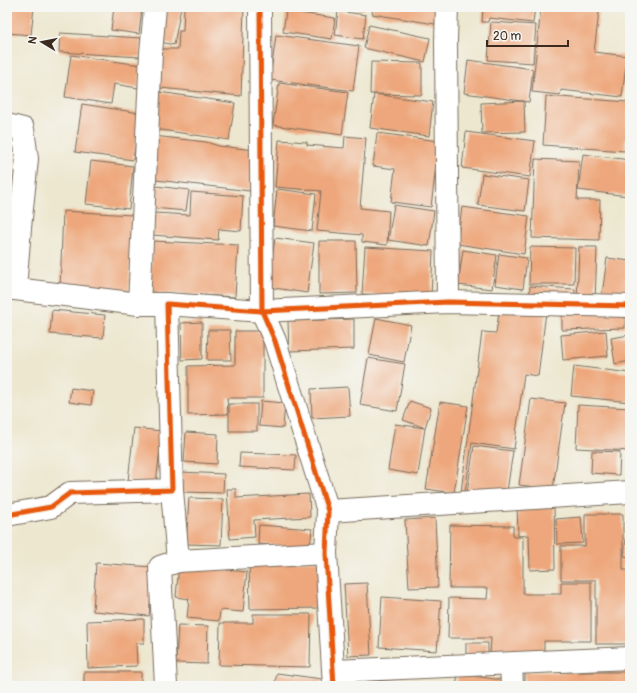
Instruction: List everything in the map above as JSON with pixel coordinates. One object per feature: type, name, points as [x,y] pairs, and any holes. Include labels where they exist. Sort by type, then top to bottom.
[{"type":"street","points":[[139,304],[154,7]]},
{"type":"street","points":[[260,7],[262,311],[275,341],[328,511],[326,553],[334,678],[511,664],[630,658]]},
{"type":"street","points":[[447,7],[448,302]]},
{"type":"street","points":[[7,125],[22,129],[27,159],[20,228],[11,288],[139,304],[167,304],[262,311],[448,302],[630,306]]},
{"type":"street","points":[[167,304],[172,490],[178,561]]},
{"type":"street","points":[[7,515],[51,507],[70,493],[172,490]]},
{"type":"street","points":[[328,511],[630,492]]},
{"type":"street","points":[[166,686],[160,568],[178,561],[326,553]]},
{"type":"street","points":[[511,664],[512,686]]},
{"type":"building","points":[[7,7],[34,7],[31,35],[7,33]]},
{"type":"building","points":[[114,7],[142,7],[139,34],[111,30]]},
{"type":"building","points":[[162,7],[181,7],[174,45],[156,41]]},
{"type":"building","points":[[184,7],[244,7],[241,96],[160,88],[159,49],[178,49],[179,31],[183,31]]},
{"type":"building","points":[[363,7],[363,10],[341,8]]},
{"type":"building","points":[[373,7],[438,7],[435,24],[372,14]]},
{"type":"building","points":[[483,7],[535,7],[533,23],[489,18],[488,22],[482,22]]},
{"type":"building","points":[[541,7],[585,7],[585,10],[599,12],[594,52],[627,56],[622,97],[561,90],[560,95],[532,92]]},
{"type":"building","points":[[286,11],[335,18],[332,39],[283,32]]},
{"type":"building","points":[[338,11],[366,15],[363,39],[335,35]]},
{"type":"building","points":[[491,22],[536,25],[533,63],[488,60]]},
{"type":"building","points":[[369,25],[430,38],[425,62],[364,48]]},
{"type":"building","points":[[60,33],[141,38],[140,57],[59,52]]},
{"type":"building","points":[[276,35],[359,46],[353,91],[270,80]]},
{"type":"building","points":[[71,55],[141,65],[138,88],[114,84],[111,104],[65,97]]},
{"type":"building","points":[[468,60],[533,69],[529,102],[464,93]]},
{"type":"building","points":[[371,62],[422,63],[422,95],[370,94]]},
{"type":"building","points":[[279,83],[348,92],[342,135],[273,125]]},
{"type":"building","points":[[159,92],[235,103],[229,140],[154,129]]},
{"type":"building","points":[[374,94],[433,102],[429,136],[370,128]]},
{"type":"building","points":[[546,96],[629,102],[625,151],[543,145]]},
{"type":"building","points":[[524,101],[525,132],[482,133],[481,103]]},
{"type":"building","points":[[82,104],[140,113],[133,160],[75,152]]},
{"type":"building","points":[[466,132],[535,141],[530,177],[462,168]]},
{"type":"building","points":[[377,133],[439,141],[431,207],[391,202],[395,169],[373,166]]},
{"type":"building","points":[[154,136],[255,150],[250,191],[148,179]]},
{"type":"building","points":[[345,136],[366,138],[360,208],[389,211],[387,245],[362,242],[362,235],[317,231],[321,191],[275,187],[279,140],[307,142],[307,145],[344,148]]},
{"type":"building","points":[[583,154],[630,160],[628,196],[578,190]]},
{"type":"building","points":[[535,159],[579,161],[577,200],[600,200],[599,240],[532,238]]},
{"type":"building","points":[[91,161],[133,166],[129,209],[86,204]]},
{"type":"building","points":[[482,174],[529,180],[525,211],[478,205]]},
{"type":"building","points":[[156,186],[189,190],[186,211],[153,208]]},
{"type":"building","points":[[277,189],[316,194],[312,231],[273,226]]},
{"type":"building","points":[[191,192],[243,196],[241,231],[219,229],[218,240],[152,235],[154,213],[190,215]]},
{"type":"building","points":[[394,205],[434,211],[429,246],[388,240]]},
{"type":"building","points":[[462,207],[529,216],[524,254],[457,244]]},
{"type":"building","points":[[63,211],[132,215],[129,292],[60,289]]},
{"type":"building","points":[[275,238],[314,243],[307,293],[268,287]]},
{"type":"building","points":[[153,241],[238,245],[235,297],[150,292]]},
{"type":"building","points":[[319,241],[356,241],[357,293],[319,294]]},
{"type":"building","points":[[365,247],[433,251],[431,298],[362,294]]},
{"type":"building","points":[[530,247],[575,248],[574,284],[529,284]]},
{"type":"building","points":[[579,247],[597,247],[595,302],[577,302]]},
{"type":"building","points":[[463,250],[497,255],[492,289],[458,285]]},
{"type":"building","points":[[499,254],[527,258],[523,289],[495,285]]},
{"type":"building","points":[[607,258],[630,261],[628,298],[602,295]]},
{"type":"building","points":[[530,286],[575,289],[574,302],[529,299]]},
{"type":"building","points":[[500,306],[546,312],[538,376],[524,374],[514,449],[472,443],[465,493],[461,492],[482,332],[496,333]]},
{"type":"building","points":[[52,310],[105,315],[103,338],[50,334]]},
{"type":"building","points":[[625,310],[625,328],[562,330],[562,312]]},
{"type":"building","points":[[376,318],[411,325],[404,362],[369,355]]},
{"type":"building","points":[[354,319],[354,349],[289,351],[288,321]]},
{"type":"building","points":[[202,322],[202,359],[182,360],[181,323]]},
{"type":"building","points":[[208,330],[230,330],[231,360],[207,360]]},
{"type":"building","points":[[235,331],[263,331],[263,398],[227,398],[228,414],[188,415],[188,366],[235,365]]},
{"type":"building","points":[[606,331],[608,356],[563,360],[561,335]]},
{"type":"building","points":[[630,335],[630,361],[615,364],[611,338]]},
{"type":"building","points":[[368,358],[405,364],[397,411],[360,405]]},
{"type":"building","points":[[574,366],[630,373],[630,402],[571,396]]},
{"type":"building","points":[[348,387],[350,416],[312,418],[311,389]]},
{"type":"building","points":[[71,388],[93,391],[91,405],[69,402]]},
{"type":"building","points":[[531,399],[565,403],[553,489],[519,485]]},
{"type":"building","points":[[261,401],[285,403],[283,428],[259,426]]},
{"type":"building","points":[[410,401],[431,408],[425,428],[403,420]]},
{"type":"building","points":[[440,402],[468,406],[454,493],[426,489]]},
{"type":"building","points":[[229,404],[257,404],[257,431],[229,431]]},
{"type":"building","points":[[578,405],[630,408],[630,451],[576,448]]},
{"type":"building","points":[[395,424],[425,428],[418,475],[388,470]]},
{"type":"building","points":[[134,428],[162,431],[156,484],[128,481]]},
{"type":"building","points":[[186,432],[218,434],[217,464],[184,462]]},
{"type":"building","points":[[474,446],[513,451],[506,498],[467,493]]},
{"type":"building","points":[[592,451],[620,452],[619,475],[591,473]]},
{"type":"building","points":[[240,453],[296,455],[295,470],[239,467]]},
{"type":"building","points":[[180,472],[224,474],[223,493],[180,492]]},
{"type":"building","points":[[227,489],[236,489],[236,498],[309,494],[310,517],[254,520],[255,537],[230,539]]},
{"type":"building","points":[[189,498],[223,499],[221,545],[186,544]]},
{"type":"building","points":[[517,505],[554,505],[555,569],[530,570],[529,535],[518,536]]},
{"type":"building","points":[[630,512],[630,557],[624,556]]},
{"type":"building","points":[[585,514],[623,514],[623,570],[630,570],[630,644],[596,644],[596,580],[561,580],[561,546],[585,546]]},
{"type":"building","points":[[581,517],[583,543],[557,544],[556,519]]},
{"type":"building","points":[[435,518],[438,587],[409,588],[405,520]]},
{"type":"building","points":[[259,525],[312,529],[310,548],[258,544]]},
{"type":"building","points":[[450,525],[513,526],[513,537],[523,537],[523,594],[561,594],[561,582],[591,582],[591,641],[544,641],[544,654],[490,654],[491,638],[448,638],[449,598],[487,599],[488,588],[449,588]]},
{"type":"building","points":[[320,561],[321,608],[250,609],[249,563]]},
{"type":"building","points":[[96,563],[153,567],[149,616],[93,611]]},
{"type":"building","points":[[179,565],[247,572],[243,612],[220,610],[219,621],[187,618],[189,599],[176,597]]},
{"type":"building","points":[[367,583],[371,655],[348,656],[344,584]]},
{"type":"building","points":[[382,597],[441,601],[437,651],[379,647]]},
{"type":"building","points":[[253,614],[311,614],[310,667],[219,665],[220,623],[253,623]]},
{"type":"building","points":[[144,619],[144,643],[136,643],[137,666],[88,668],[87,621]]},
{"type":"building","points":[[178,625],[208,626],[207,664],[176,663]]},
{"type":"building","points":[[466,643],[488,643],[488,654],[466,655]]},
{"type":"building","points":[[84,672],[141,672],[141,686],[84,686]]},
{"type":"building","points":[[525,672],[630,672],[630,686],[525,686]]},
{"type":"building","points":[[277,673],[322,679],[321,686],[274,686]]},
{"type":"building","points":[[458,674],[503,680],[502,686],[456,686]]},
{"type":"building","points":[[355,680],[427,684],[427,686],[355,686]]},
{"type":"building","points":[[241,684],[242,686],[229,686],[229,685]]},
{"type":"building","points":[[431,684],[441,685],[441,686],[431,686]]},
{"type":"cycle path","points":[[260,7],[262,311],[275,341],[328,511],[326,553],[334,686]]},
{"type":"cycle path","points":[[7,515],[51,507],[70,493],[172,490],[167,304],[262,311],[448,302],[630,306]]}]
